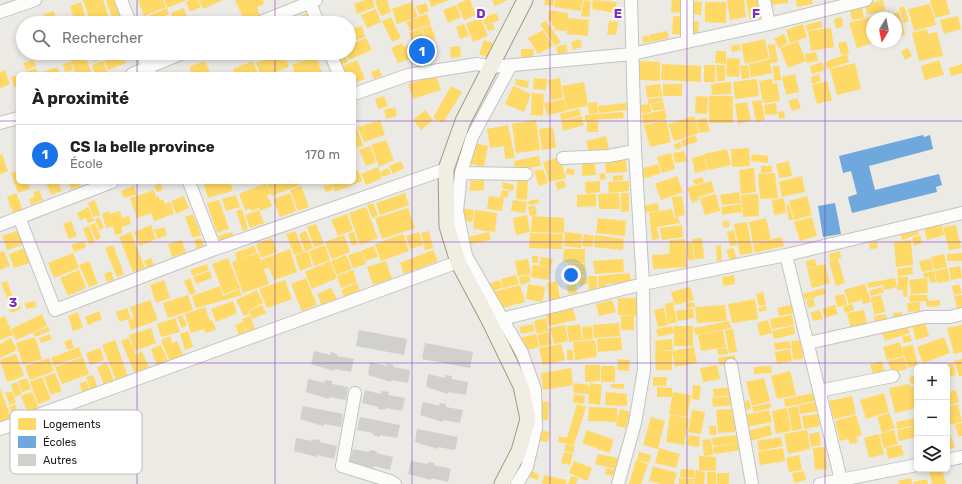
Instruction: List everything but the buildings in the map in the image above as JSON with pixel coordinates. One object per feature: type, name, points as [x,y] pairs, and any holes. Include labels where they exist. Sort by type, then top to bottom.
[{"type":"main road","points":[[502,484],[520,451],[528,419],[521,386],[496,319],[458,262],[447,226],[454,171],[463,121],[525,0]]},
{"type":"street","points":[[0,12],[35,0]]},
{"type":"street","points":[[121,0],[127,16]]},
{"type":"street","points":[[618,484],[635,423],[644,370],[643,284],[635,151],[631,0]]},
{"type":"street","points":[[764,0],[769,24]]},
{"type":"street","points":[[356,93],[408,75],[477,64],[492,67],[632,54],[769,24],[841,3],[866,0]]},
{"type":"street","points":[[275,16],[312,1],[316,16]]},
{"type":"street","points":[[687,2],[687,42]]},
{"type":"street","points":[[145,60],[149,71],[170,60]]},
{"type":"street","points":[[333,60],[338,72]]},
{"type":"street","points":[[511,65],[454,171],[457,211],[466,256],[496,319],[522,353],[535,389],[536,428],[527,467],[517,484]]},
{"type":"street","points":[[0,123],[16,119]]},
{"type":"street","points":[[563,158],[608,156],[635,151]]},
{"type":"street","points":[[19,217],[55,310],[215,249],[454,171],[526,174]]},
{"type":"street","points":[[0,225],[107,184]]},
{"type":"street","points":[[190,184],[215,249]]},
{"type":"street","points":[[496,319],[643,284],[786,255],[962,213]]},
{"type":"street","points":[[786,255],[841,481]]},
{"type":"street","points":[[52,410],[458,262]]},
{"type":"street","points":[[808,343],[924,317],[950,317],[962,314]]},
{"type":"street","points":[[731,365],[752,484]]},
{"type":"street","points":[[819,391],[893,376]]},
{"type":"street","points":[[355,393],[342,466],[390,481],[395,484]]},
{"type":"street","points":[[0,429],[10,425]]},
{"type":"street","points":[[950,459],[962,457]]},
{"type":"street","points":[[820,484],[914,466]]},
{"type":"place","name":"CS la belle province","points":[[422,51]]}]
